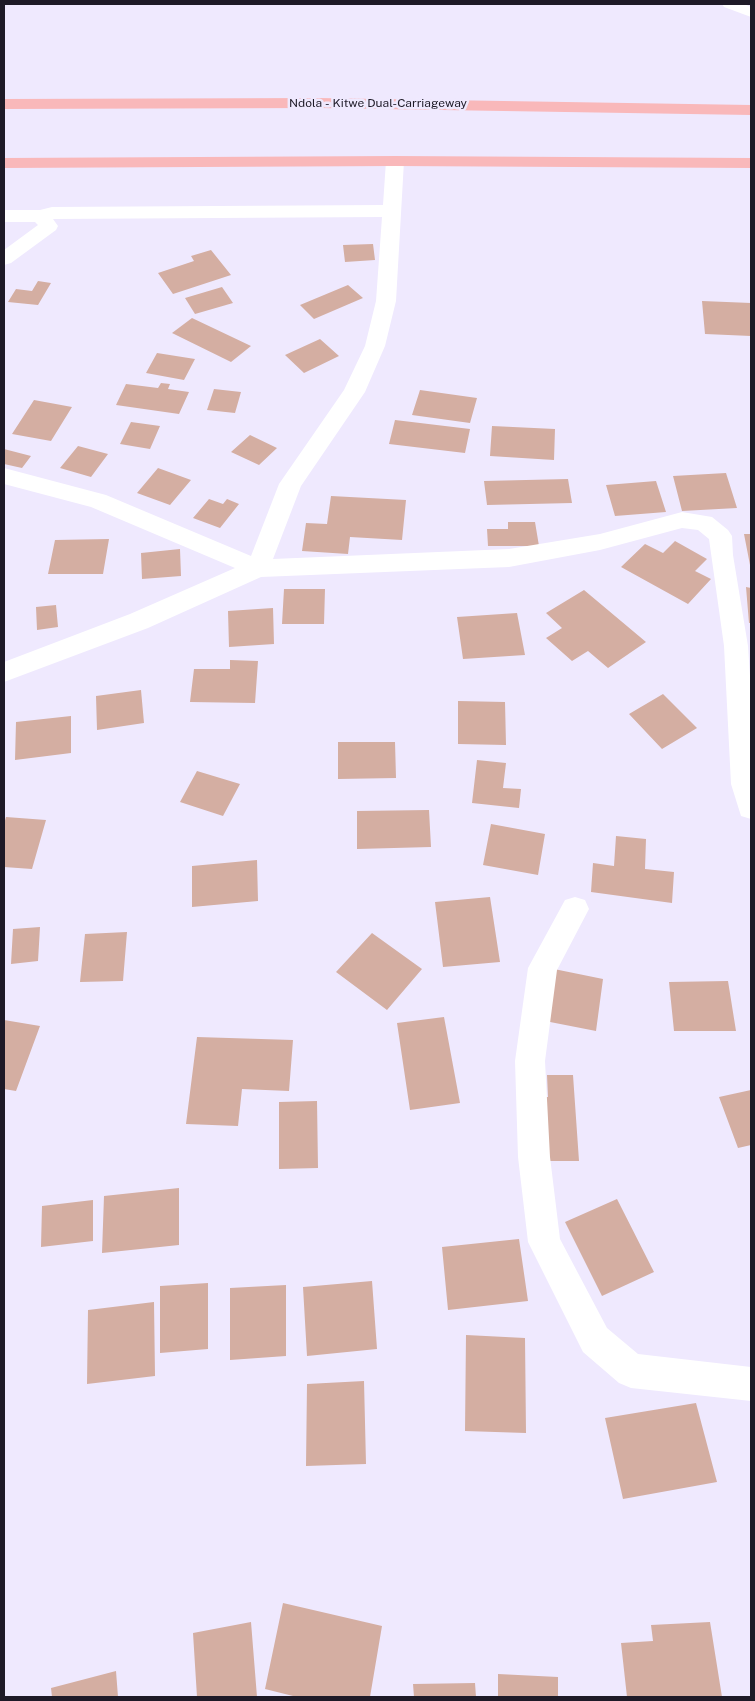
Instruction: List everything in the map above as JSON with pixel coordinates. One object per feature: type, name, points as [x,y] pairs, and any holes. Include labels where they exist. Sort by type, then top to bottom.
[{"type":"highway","name":"Ndola - Kitwe Dual-Carriageway","points":[[4,104],[318,103],[751,110]]},
{"type":"highway","points":[[4,163],[395,161],[751,163]]},
{"type":"street","points":[[730,4],[751,12]]},
{"type":"street","points":[[258,568],[290,484],[354,392],[375,346],[386,301],[395,161]]},
{"type":"street","points":[[4,216],[40,216],[62,213],[392,211]]},
{"type":"street","points":[[4,259],[49,226],[40,216]]},
{"type":"street","points":[[4,476],[98,501],[258,568]]},
{"type":"street","points":[[4,672],[79,642],[139,621],[258,568],[509,558],[600,542],[682,520],[704,523],[720,536],[721,555],[736,646],[744,784],[751,808]]},
{"type":"street","points":[[575,909],[543,968],[530,1061],[534,1157],[544,1242],[596,1340],[631,1371],[751,1384]]},
{"type":"building","points":[[373,244],[375,260],[345,262],[343,245]]},
{"type":"building","points":[[211,250],[231,275],[173,294],[158,273],[194,261],[191,256]]},
{"type":"building","points":[[38,281],[51,283],[38,305],[8,302],[16,289],[32,291]]},
{"type":"building","points":[[348,285],[363,298],[314,319],[300,305]]},
{"type":"building","points":[[222,287],[233,303],[195,314],[185,298]]},
{"type":"building","points":[[702,301],[751,303],[751,336],[705,334]]},
{"type":"building","points":[[192,318],[251,346],[231,362],[172,333]]},
{"type":"building","points":[[320,339],[339,356],[304,373],[285,355]]},
{"type":"building","points":[[157,353],[195,359],[184,380],[146,373]]},
{"type":"building","points":[[161,383],[170,384],[168,389],[189,392],[179,414],[116,405],[126,384],[158,388]]},
{"type":"building","points":[[214,389],[241,392],[235,413],[207,410]]},
{"type":"building","points":[[420,390],[477,398],[470,423],[412,415]]},
{"type":"building","points":[[34,400],[72,407],[51,441],[12,434]]},
{"type":"building","points":[[395,420],[470,429],[465,453],[389,444]]},
{"type":"building","points":[[131,422],[160,426],[150,449],[120,444]]},
{"type":"building","points":[[492,426],[555,429],[554,460],[490,456]]},
{"type":"building","points":[[250,435],[277,448],[259,465],[231,452]]},
{"type":"building","points":[[78,446],[108,454],[91,477],[60,468]]},
{"type":"building","points":[[4,449],[31,456],[22,468],[4,464]]},
{"type":"building","points":[[158,468],[191,480],[170,505],[137,493]]},
{"type":"building","points":[[726,473],[737,508],[682,511],[673,476]]},
{"type":"building","points":[[568,479],[572,503],[487,505],[484,481]]},
{"type":"building","points":[[656,481],[666,512],[615,516],[606,485]]},
{"type":"building","points":[[331,496],[406,500],[402,540],[350,537],[348,554],[302,551],[306,523],[327,524]]},
{"type":"building","points":[[209,499],[223,504],[227,499],[239,504],[220,528],[193,518]]},
{"type":"building","points":[[508,522],[535,522],[539,546],[488,546],[487,529],[508,529]]},
{"type":"building","points":[[744,534],[751,534],[751,565],[750,565]]},
{"type":"building","points":[[109,539],[103,574],[48,574],[55,540]]},
{"type":"building","points":[[675,541],[707,559],[695,571],[711,579],[688,604],[621,567],[645,544],[663,553]]},
{"type":"building","points":[[180,549],[181,576],[142,579],[141,553]]},
{"type":"building","points":[[746,587],[751,588],[751,623],[749,623]]},
{"type":"building","points":[[284,589],[325,589],[324,624],[282,624]]},
{"type":"building","points":[[584,590],[646,642],[608,668],[588,651],[572,661],[546,638],[562,628],[546,613]]},
{"type":"building","points":[[56,605],[58,627],[37,630],[36,607]]},
{"type":"building","points":[[273,608],[274,644],[229,647],[228,611]]},
{"type":"building","points":[[517,613],[525,655],[463,659],[457,617]]},
{"type":"building","points":[[230,660],[258,661],[255,703],[190,702],[194,669],[230,669]]},
{"type":"building","points":[[141,690],[144,723],[97,730],[96,696]]},
{"type":"building","points":[[663,694],[697,728],[662,749],[629,714]]},
{"type":"building","points":[[458,701],[505,702],[506,745],[458,744]]},
{"type":"building","points":[[71,716],[71,753],[15,760],[16,722]]},
{"type":"building","points":[[338,742],[395,742],[396,778],[338,779]]},
{"type":"building","points":[[477,760],[506,763],[503,788],[521,789],[519,808],[472,803]]},
{"type":"building","points":[[197,771],[240,784],[223,816],[180,802]]},
{"type":"building","points":[[429,810],[431,847],[357,849],[357,811]]},
{"type":"building","points":[[6,817],[46,820],[32,869],[4,867],[4,824]]},
{"type":"building","points":[[491,824],[545,834],[538,875],[483,865]]},
{"type":"building","points":[[616,836],[646,839],[645,869],[674,872],[672,903],[591,892],[593,863],[614,866]]},
{"type":"building","points":[[257,860],[258,901],[192,907],[192,866]]},
{"type":"building","points":[[490,897],[500,962],[443,967],[435,902]]},
{"type":"building","points":[[40,927],[38,961],[11,964],[13,929]]},
{"type":"building","points":[[127,932],[123,981],[80,982],[85,934]]},
{"type":"building","points":[[372,933],[422,969],[387,1010],[336,972]]},
{"type":"building","points":[[554,969],[603,979],[596,1031],[545,1021]]},
{"type":"building","points":[[728,981],[736,1031],[674,1031],[669,982]]},
{"type":"building","points":[[444,1017],[460,1103],[410,1110],[397,1023]]},
{"type":"building","points":[[4,1020],[40,1026],[16,1091],[4,1089]]},
{"type":"building","points":[[197,1037],[293,1040],[289,1091],[242,1089],[238,1126],[186,1124]]},
{"type":"building","points":[[547,1075],[573,1075],[579,1161],[540,1161],[536,1097],[548,1097]]},
{"type":"building","points":[[751,1090],[751,1145],[738,1148],[719,1097]]},
{"type":"building","points":[[317,1101],[318,1168],[279,1169],[279,1102]]},
{"type":"building","points":[[179,1188],[179,1245],[102,1253],[104,1196]]},
{"type":"building","points":[[617,1199],[654,1272],[602,1296],[565,1222]]},
{"type":"building","points":[[93,1200],[93,1241],[41,1247],[42,1206]]},
{"type":"building","points":[[519,1239],[528,1301],[448,1310],[442,1247]]},
{"type":"building","points":[[372,1281],[377,1349],[307,1356],[303,1287]]},
{"type":"building","points":[[208,1283],[208,1349],[160,1353],[160,1286]]},
{"type":"building","points":[[286,1285],[286,1356],[230,1360],[230,1288]]},
{"type":"building","points":[[154,1302],[155,1376],[87,1384],[88,1310]]},
{"type":"building","points":[[466,1335],[525,1338],[526,1433],[465,1431]]},
{"type":"building","points":[[364,1381],[366,1464],[306,1466],[307,1384]]},
{"type":"building","points":[[696,1403],[717,1482],[623,1499],[605,1418]]},
{"type":"building","points":[[283,1603],[382,1626],[370,1697],[297,1697],[265,1689]]},
{"type":"building","points":[[251,1622],[257,1697],[197,1697],[193,1633]]},
{"type":"building","points":[[710,1622],[722,1697],[627,1697],[621,1643],[653,1641],[651,1625]]},
{"type":"building","points":[[116,1671],[118,1697],[52,1697],[51,1688]]},
{"type":"building","points":[[498,1674],[558,1677],[558,1697],[498,1697]]},
{"type":"building","points":[[475,1683],[476,1697],[414,1697],[413,1684]]}]
